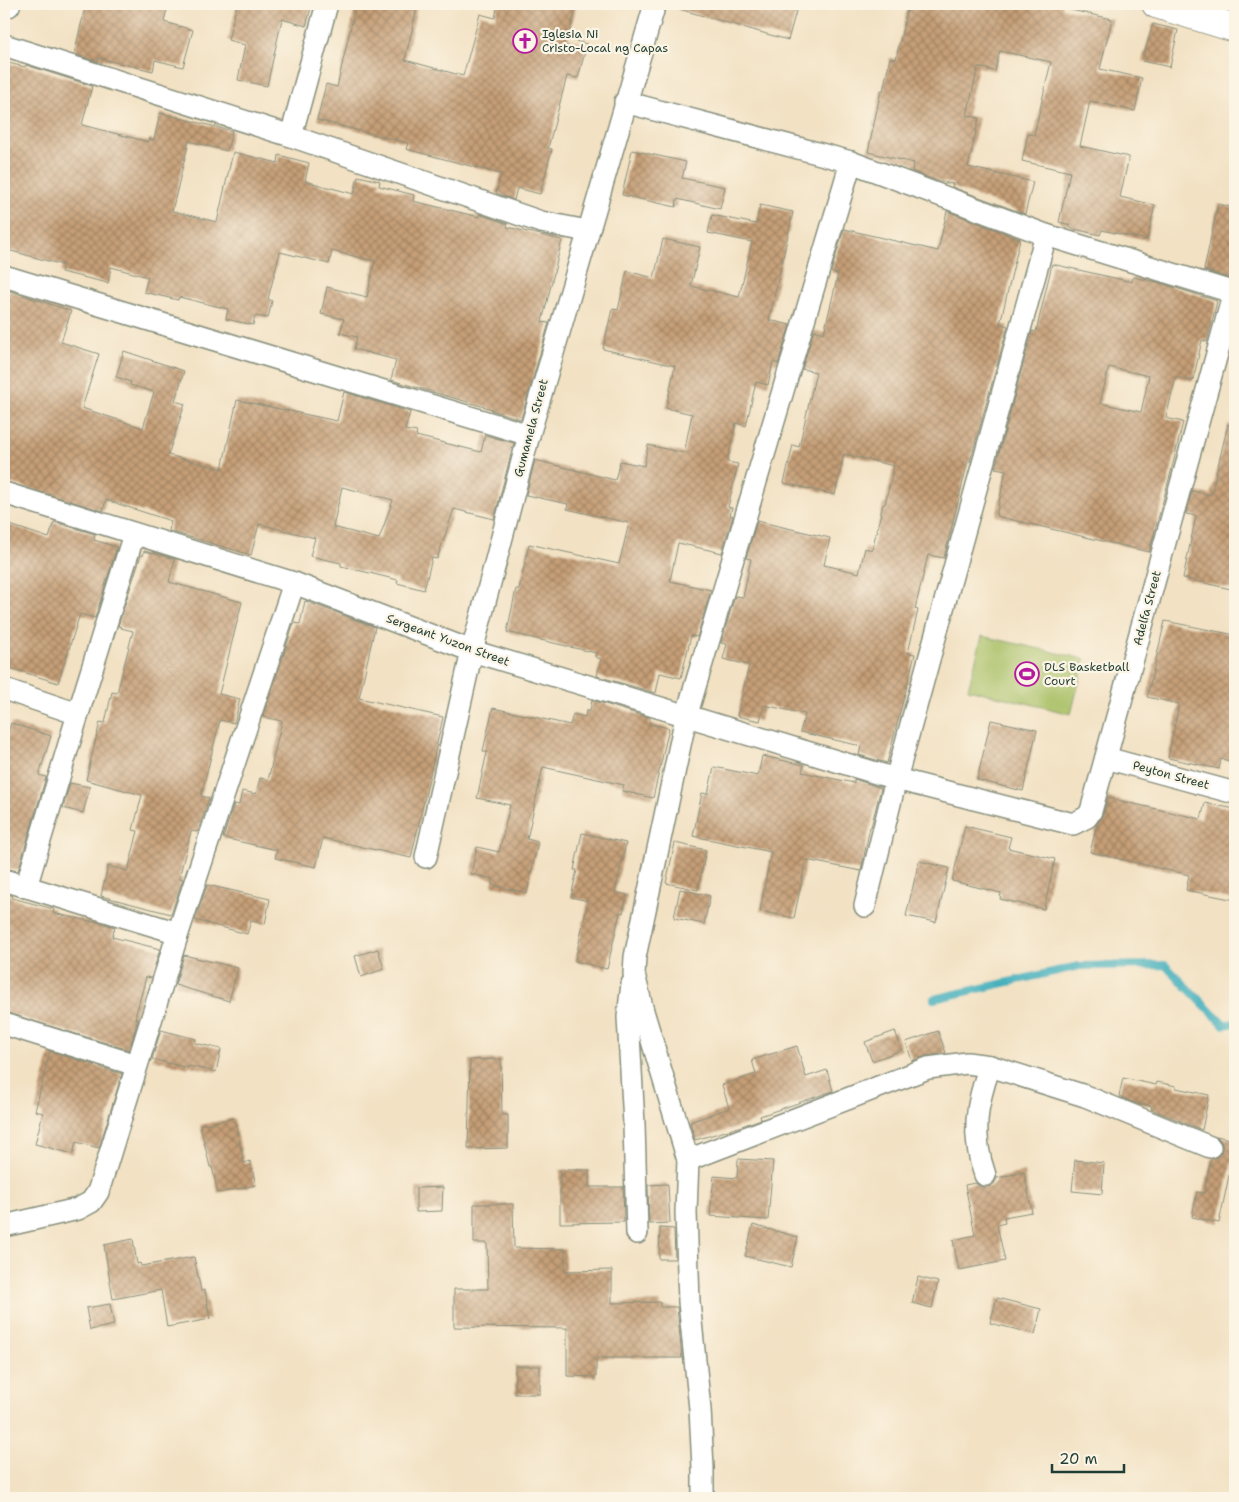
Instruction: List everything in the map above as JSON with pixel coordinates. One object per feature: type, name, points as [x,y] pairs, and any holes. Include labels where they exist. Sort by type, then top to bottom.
[{"type":"highway","points":[[1156,4],[1235,28]]},
{"type":"street","points":[[291,136],[327,4]]},
{"type":"street","name":"Gumamela Street","points":[[426,857],[472,651],[529,435],[587,231],[655,4]]},
{"type":"street","points":[[4,45],[291,136],[542,222],[587,231]]},
{"type":"street","points":[[625,102],[850,162],[1046,235],[1234,292]]},
{"type":"street","points":[[637,1234],[634,1124],[628,1017],[635,957],[686,717],[850,162]]},
{"type":"street","points":[[865,906],[896,780],[1046,235]]},
{"type":"street","points":[[4,276],[529,435]]},
{"type":"street","name":"Adelfa Street","points":[[896,780],[1073,824],[1087,817],[1091,811],[1106,758],[1234,292]]},
{"type":"street","name":"Sergeant Yuzon Street","points":[[4,493],[294,583],[472,651],[896,780]]},
{"type":"street","points":[[26,887],[134,534]]},
{"type":"street","points":[[4,1226],[78,1209],[91,1202],[98,1192],[178,933],[294,583]]},
{"type":"street","points":[[4,689],[78,714]]},
{"type":"street","name":"Peyton Street","points":[[1106,758],[1235,792]]},
{"type":"street","points":[[4,880],[178,933]]},
{"type":"street","points":[[634,974],[643,1011],[688,1160],[686,1212],[689,1302],[700,1409],[703,1498]]},
{"type":"street","points":[[4,1024],[136,1064]]},
{"type":"street","points":[[688,1160],[928,1068],[967,1063],[990,1066],[1085,1096],[1210,1147]]},
{"type":"street","points":[[985,1175],[978,1155],[976,1138],[982,1086],[990,1066]]},
{"type":"green space","name":"DLS Basketball Court","points":[[982,636],[1085,659],[1071,714],[968,689]]},
{"type":"building","points":[[86,4],[168,4],[164,22],[193,30],[183,67],[155,60],[153,71],[98,58],[98,62],[74,54]]},
{"type":"building","points":[[237,4],[312,4],[306,26],[282,19],[267,86],[238,80],[245,45],[228,40]]},
{"type":"building","points":[[356,4],[418,4],[405,60],[463,76],[480,14],[495,18],[498,4],[577,4],[568,39],[587,44],[578,78],[567,76],[548,148],[552,149],[540,194],[517,188],[514,200],[496,193],[501,174],[406,149],[408,143],[317,120],[326,84],[337,87]]},
{"type":"building","points":[[680,4],[798,4],[788,40],[679,9]]},
{"type":"building","points":[[908,4],[1063,4],[1062,8],[1112,19],[1100,69],[1142,78],[1135,111],[1090,101],[1080,146],[1129,157],[1120,197],[1155,205],[1147,240],[1102,230],[1100,235],[1070,228],[1070,225],[1059,222],[1070,172],[1022,161],[1028,134],[1034,135],[1051,62],[1000,51],[995,71],[978,67],[967,115],[979,118],[968,167],[1033,182],[1025,214],[952,187],[953,184],[937,181],[912,171],[914,163],[868,152],[881,90],[883,91],[890,58],[896,59]]},
{"type":"building","points":[[1153,24],[1178,30],[1170,67],[1142,61]]},
{"type":"building","points":[[4,62],[25,67],[26,65],[92,86],[82,125],[149,142],[149,139],[154,140],[160,113],[232,131],[227,151],[189,141],[172,211],[217,222],[233,152],[278,163],[279,155],[309,163],[305,181],[354,194],[358,176],[380,181],[379,186],[414,195],[413,201],[479,217],[479,214],[508,224],[507,227],[562,240],[542,322],[549,323],[521,419],[391,380],[396,360],[354,349],[357,337],[340,333],[344,319],[321,314],[327,287],[367,297],[375,261],[332,251],[329,264],[280,252],[268,299],[272,301],[268,318],[255,316],[253,325],[226,319],[228,309],[179,297],[178,300],[144,292],[148,277],[111,267],[108,283],[61,272],[63,265],[4,249]]},
{"type":"building","points":[[632,150],[686,162],[682,178],[725,187],[720,209],[677,199],[676,207],[622,195]]},
{"type":"building","points":[[1218,204],[1235,208],[1235,280],[1204,270]]},
{"type":"building","points":[[760,205],[793,212],[769,320],[790,325],[778,364],[773,362],[768,385],[756,382],[746,426],[736,423],[727,462],[738,464],[728,507],[732,508],[730,515],[733,516],[722,553],[678,543],[670,581],[711,590],[697,637],[691,636],[681,678],[660,673],[656,693],[597,676],[601,659],[595,657],[596,653],[507,632],[516,589],[519,589],[529,544],[619,564],[629,523],[567,509],[568,504],[526,495],[535,460],[615,480],[620,461],[644,466],[648,445],[684,453],[692,414],[666,408],[675,366],[603,349],[612,309],[618,310],[627,271],[654,278],[663,239],[700,247],[691,286],[739,297],[752,242],[708,233],[712,215],[756,224]]},
{"type":"building","points":[[947,211],[1020,239],[1000,324],[1008,326],[970,462],[968,461],[944,558],[928,555],[915,609],[918,610],[908,653],[915,654],[887,763],[859,755],[861,746],[800,732],[805,714],[764,705],[760,721],[737,716],[749,665],[723,659],[727,644],[721,643],[735,596],[743,597],[751,559],[746,558],[757,521],[830,538],[824,565],[859,573],[865,548],[872,550],[894,466],[844,454],[835,495],[784,483],[793,445],[799,447],[816,372],[802,369],[814,330],[824,333],[838,274],[831,272],[844,229],[938,251]]},
{"type":"building","points":[[1052,264],[1132,282],[1133,277],[1157,282],[1217,301],[1207,342],[1202,340],[1193,381],[1176,377],[1166,418],[1183,422],[1149,552],[996,516],[1006,470],[995,468],[1032,331],[1036,332]],"holes":[[[1109,367],[1149,376],[1141,412],[1100,403]]]},
{"type":"building","points":[[4,289],[71,311],[61,342],[99,354],[82,408],[143,428],[154,392],[130,385],[131,382],[116,377],[124,351],[184,371],[175,401],[185,404],[168,455],[222,469],[237,400],[337,421],[344,392],[410,412],[405,430],[417,432],[416,436],[481,452],[485,435],[514,443],[494,519],[454,509],[437,559],[432,558],[424,590],[397,583],[398,580],[341,566],[341,563],[310,556],[315,538],[259,524],[251,555],[169,531],[171,521],[106,500],[103,511],[4,481]],"holes":[[[342,487],[393,500],[379,539],[333,527]]]},
{"type":"building","points":[[1228,424],[1235,425],[1235,590],[1183,578],[1196,516],[1186,514],[1192,491],[1211,495]]},
{"type":"building","points":[[54,522],[95,534],[94,540],[117,547],[95,618],[80,614],[58,683],[4,666],[4,523],[49,538]]},
{"type":"building","points":[[144,551],[175,559],[169,582],[242,602],[219,694],[240,699],[234,723],[220,720],[201,796],[209,798],[198,832],[191,831],[179,878],[183,879],[171,914],[101,896],[108,866],[128,871],[138,831],[133,830],[142,795],[86,780],[100,722],[105,723],[112,692],[117,693],[133,631],[118,626],[141,555],[143,556]]},
{"type":"building","points":[[305,601],[375,627],[359,698],[443,717],[411,858],[323,838],[316,867],[275,858],[277,850],[223,838],[234,804],[239,805],[242,791],[256,794],[260,778],[268,780],[282,721],[263,717],[294,623],[300,624]]},
{"type":"building","points":[[1165,621],[1235,635],[1235,762],[1221,759],[1219,769],[1168,758],[1179,704],[1147,697]]},
{"type":"building","points":[[592,700],[650,718],[649,724],[669,728],[653,798],[622,791],[624,785],[543,767],[527,839],[538,842],[527,893],[492,885],[493,879],[471,874],[477,847],[499,852],[510,805],[477,798],[487,752],[483,751],[493,708],[570,725],[573,714],[585,717],[586,711],[590,711]]},
{"type":"building","points":[[991,720],[1037,730],[1023,791],[977,780]]},
{"type":"building","points":[[11,723],[51,736],[39,775],[46,777],[18,871],[4,868],[4,746]]},
{"type":"building","points":[[762,756],[804,765],[802,772],[854,783],[854,779],[881,788],[870,827],[861,871],[806,860],[794,918],[760,911],[771,852],[693,836],[702,793],[708,794],[714,767],[758,776]]},
{"type":"building","points":[[70,783],[90,787],[83,813],[63,808]]},
{"type":"building","points":[[1108,798],[1201,819],[1205,803],[1235,809],[1235,900],[1186,890],[1189,875],[1090,852],[1097,825],[1103,815]]},
{"type":"building","points":[[965,826],[1011,837],[1008,848],[1055,859],[1044,909],[1000,899],[1001,893],[952,881]]},
{"type":"building","points":[[582,833],[626,843],[615,892],[627,895],[623,913],[620,912],[607,969],[575,961],[588,901],[571,897],[577,870],[574,870]]},
{"type":"building","points":[[675,843],[706,850],[698,890],[666,883]]},
{"type":"building","points":[[919,861],[949,868],[936,922],[906,916]]},
{"type":"building","points":[[207,885],[270,899],[265,924],[251,921],[247,934],[195,920]]},
{"type":"building","points":[[680,889],[710,896],[704,924],[674,918]]},
{"type":"building","points":[[4,893],[13,896],[12,898],[54,909],[53,913],[115,927],[112,937],[160,949],[151,978],[146,977],[135,1018],[138,1019],[129,1050],[4,1012]]},
{"type":"building","points":[[378,949],[384,969],[361,977],[355,956]]},
{"type":"building","points":[[184,955],[238,968],[229,1001],[175,985]]},
{"type":"building","points":[[161,1030],[196,1039],[195,1043],[221,1049],[216,1072],[189,1066],[188,1068],[152,1059]]},
{"type":"building","points":[[895,1031],[902,1050],[872,1061],[865,1042]]},
{"type":"building","points":[[938,1031],[946,1053],[926,1056],[912,1061],[906,1042]]},
{"type":"building","points":[[797,1046],[806,1077],[827,1070],[833,1091],[760,1116],[761,1119],[739,1127],[695,1140],[690,1122],[729,1108],[722,1085],[756,1074],[752,1060]]},
{"type":"building","points":[[50,1051],[122,1074],[99,1148],[76,1142],[73,1154],[35,1144],[43,1113],[35,1111]]},
{"type":"building","points":[[501,1059],[502,1115],[508,1115],[508,1148],[468,1149],[470,1060]]},
{"type":"building","points":[[1123,1078],[1156,1085],[1157,1082],[1209,1095],[1202,1130],[1151,1109],[1152,1106],[1132,1102],[1119,1096]]},
{"type":"building","points":[[234,1118],[244,1163],[250,1161],[256,1185],[218,1193],[200,1125]]},
{"type":"building","points":[[1216,1136],[1235,1140],[1219,1223],[1192,1217],[1197,1192],[1204,1193],[1211,1159],[1217,1157],[1222,1151],[1220,1140]]},
{"type":"building","points":[[738,1159],[773,1161],[768,1220],[710,1216],[714,1176],[737,1178]]},
{"type":"building","points":[[1075,1160],[1104,1163],[1102,1194],[1072,1191]]},
{"type":"building","points":[[560,1170],[589,1170],[589,1187],[623,1187],[624,1222],[560,1223]]},
{"type":"building","points":[[1024,1172],[1032,1212],[1004,1217],[1005,1223],[997,1225],[1005,1261],[959,1270],[953,1240],[975,1235],[965,1185],[975,1183],[982,1187],[988,1187],[994,1184],[997,1178]]},
{"type":"building","points":[[668,1184],[670,1223],[649,1224],[648,1185]]},
{"type":"building","points":[[443,1187],[442,1211],[416,1212],[416,1188]]},
{"type":"building","points":[[474,1204],[513,1204],[514,1248],[565,1249],[565,1271],[612,1270],[612,1303],[660,1302],[660,1307],[677,1307],[682,1358],[596,1358],[596,1377],[567,1376],[567,1328],[454,1327],[454,1289],[488,1289],[487,1243],[474,1243]]},
{"type":"building","points":[[753,1225],[798,1237],[791,1267],[745,1256]]},
{"type":"building","points":[[660,1228],[674,1229],[675,1259],[659,1259]]},
{"type":"building","points":[[133,1239],[137,1264],[140,1263],[141,1266],[194,1257],[201,1291],[205,1290],[210,1319],[167,1327],[161,1290],[113,1299],[104,1245]]},
{"type":"building","points":[[918,1277],[938,1282],[932,1308],[912,1303]]},
{"type":"building","points":[[997,1298],[1041,1309],[1035,1334],[990,1323]]},
{"type":"building","points":[[110,1304],[114,1325],[90,1330],[86,1308]]},
{"type":"building","points":[[515,1366],[540,1366],[540,1394],[515,1394]]},
{"type":"waterway","points":[[934,999],[1079,966],[1165,965],[1224,1025],[1235,1023]]},
{"type":"place","name":"Iglesia Ni Cristo-Local ng Capas","points":[[525,41]]},
{"type":"place","name":"DLS Basketball Court","points":[[1027,674]]}]
